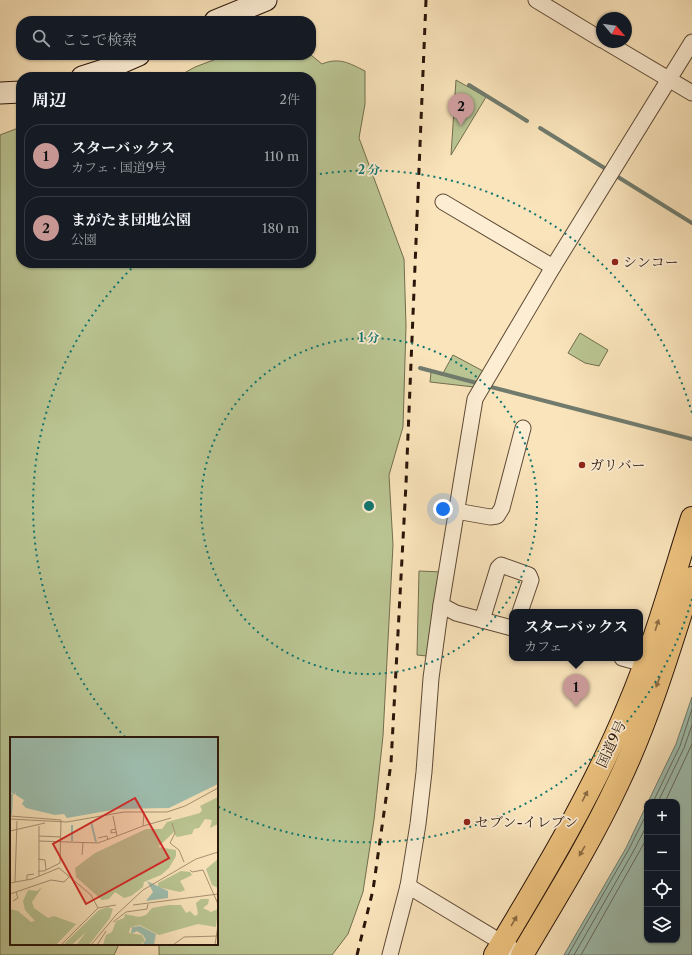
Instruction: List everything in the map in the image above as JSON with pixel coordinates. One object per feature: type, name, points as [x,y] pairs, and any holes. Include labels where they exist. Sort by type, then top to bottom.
[{"type":"highway","name":"国道9号","points":[[498,949],[571,824],[601,766],[628,707],[644,664],[692,518]]},
{"type":"highway","name":"国道9号","points":[[522,955],[593,832],[618,783],[643,724],[663,670],[692,578]]},
{"type":"street","points":[[227,16],[266,0]]},
{"type":"street","points":[[536,0],[596,36]]},
{"type":"street","points":[[390,955],[408,886],[419,817],[431,678],[441,605],[475,399],[552,267],[692,42]]},
{"type":"street","points":[[616,48],[692,93]]},
{"type":"street","points":[[98,72],[128,60]]},
{"type":"street","points":[[0,93],[16,92]]},
{"type":"street","points":[[443,202],[552,267]]},
{"type":"street","points":[[456,510],[490,517],[497,516],[502,508],[523,428]]},
{"type":"street","points":[[482,620],[498,568],[501,565],[529,575],[531,580],[521,609]]},
{"type":"street","points":[[441,605],[456,613],[509,627]]},
{"type":"street","points":[[633,661],[644,664]]},
{"type":"street","points":[[408,886],[498,949],[522,955]]},
{"type":"green space","points":[[316,59],[322,64],[334,61],[349,63],[365,71],[365,104],[359,138],[404,259],[406,326],[403,427],[389,475],[393,545],[383,736],[374,820],[363,892],[348,934],[332,955],[159,955],[159,945],[218,945],[218,737],[10,737],[10,945],[119,945],[114,955],[0,955],[0,135],[16,129],[16,268],[316,268],[316,72],[186,72],[214,60]]},
{"type":"green space","points":[[456,80],[486,97],[451,155]]},
{"type":"green space","points":[[580,333],[608,350],[599,366],[585,363],[568,353]]},
{"type":"green space","points":[[453,355],[483,371],[474,387],[430,382],[431,372],[442,375]]},
{"type":"green space","points":[[419,571],[442,572],[427,656],[417,655]]},
{"type":"water","points":[[692,697],[692,955],[564,955],[626,848],[644,810],[644,943],[680,943],[680,799],[649,799],[676,744]]},
{"type":"waterway","points":[[469,85],[527,121]]},
{"type":"waterway","points":[[540,128],[606,169]]},
{"type":"waterway","points":[[618,177],[692,223]]},
{"type":"waterway","points":[[420,368],[477,383]]},
{"type":"waterway","points":[[491,387],[692,439]]},
{"type":"railway","points":[[357,955],[373,890],[391,763],[406,484],[426,0]]},
{"type":"place","name":"まがたま団地公園","points":[[461,126]]},
{"type":"place","name":"シンコー","points":[[615,262]]},
{"type":"place","name":"ガリバー","points":[[582,465]]},
{"type":"place","name":"スターバックス","points":[[576,707]]},
{"type":"place","name":"セブン-イレブン","points":[[467,822]]}]
